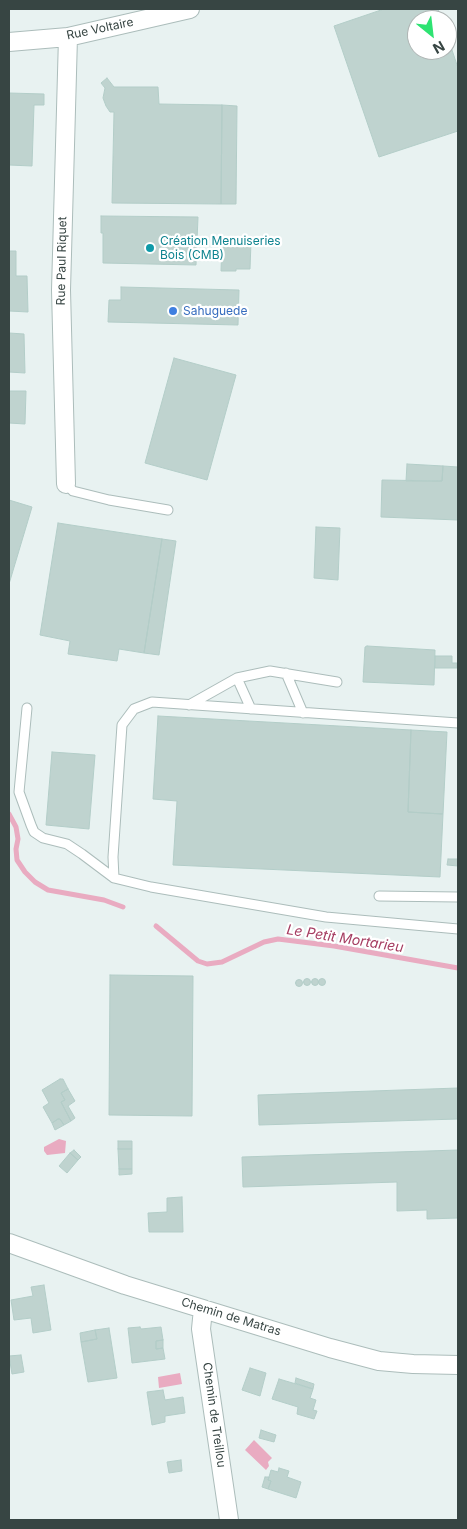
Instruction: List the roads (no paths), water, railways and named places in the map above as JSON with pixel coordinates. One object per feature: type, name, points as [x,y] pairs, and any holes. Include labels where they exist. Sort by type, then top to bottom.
[{"type":"street","name":"Rue Voltaire","points":[[9,42],[68,37],[190,9]]},
{"type":"street","name":"Rue Paul Riquet","points":[[66,484],[61,290],[68,37]]},
{"type":"street","name":"Chemin de Matras","points":[[9,1243],[125,1285],[330,1348],[379,1360],[413,1364],[458,1365]]},
{"type":"street","name":"Chemin de Treillou","points":[[203,1309],[201,1329],[229,1520]]},
{"type":"lane","points":[[66,484],[73,491],[109,500],[168,510]]},
{"type":"lane","points":[[189,705],[237,678],[270,671],[337,682]]},
{"type":"lane","points":[[286,673],[303,712]]},
{"type":"lane","points":[[237,678],[251,709]]},
{"type":"lane","points":[[114,878],[113,857],[122,725],[134,709],[152,702],[458,723]]},
{"type":"lane","points":[[26,708],[19,792],[34,832],[43,838],[67,844],[114,878],[151,888],[326,917],[458,929]]},
{"type":"lane","points":[[379,896],[458,897]]},
{"type":"waterway","name":"Le Petit Mortarieu","points":[[9,814],[16,827],[18,839],[16,849],[17,860],[35,882],[48,890],[104,900],[123,907]]},
{"type":"waterway","name":"Le Petit Mortarieu","points":[[156,926],[198,961],[207,964],[222,962],[264,942],[278,939],[334,946],[458,968]]},
{"type":"place","name":"Création Menuiseries Bois (CMB)","points":[[150,248]]},
{"type":"place","name":"Sahuguede","points":[[173,311]]}]
